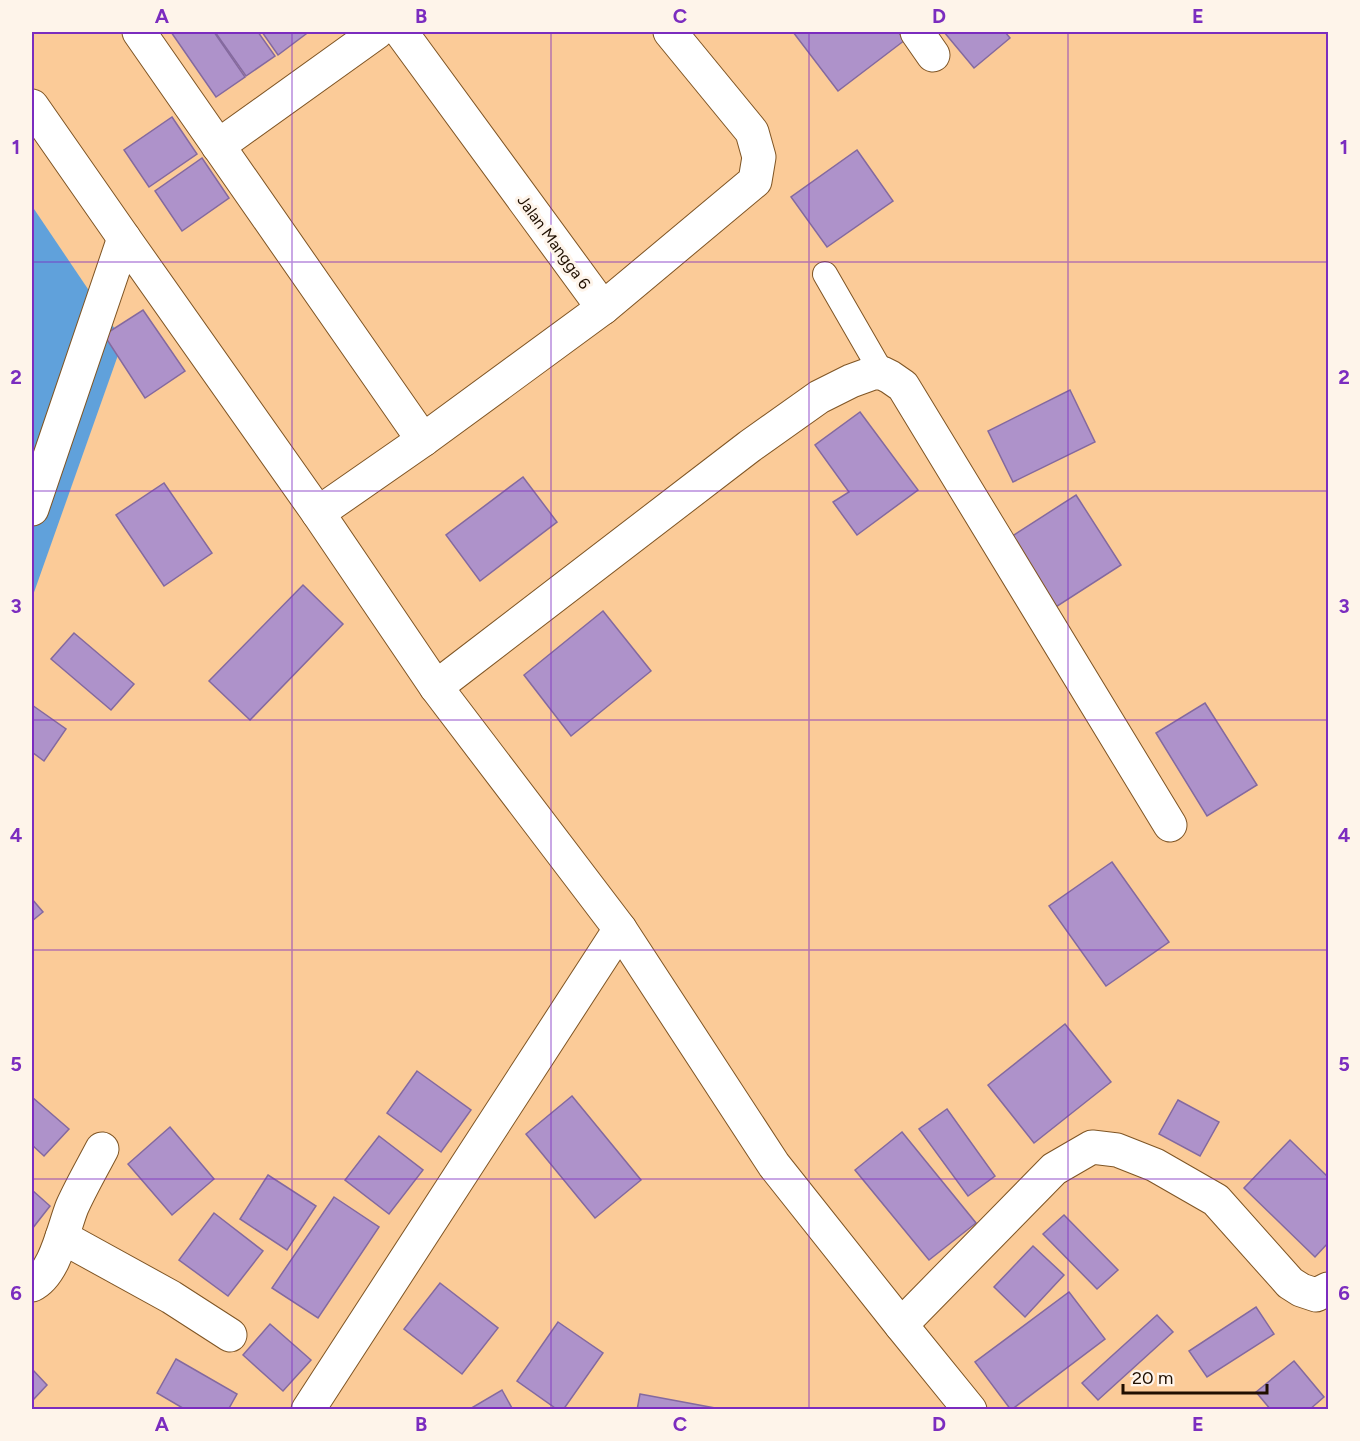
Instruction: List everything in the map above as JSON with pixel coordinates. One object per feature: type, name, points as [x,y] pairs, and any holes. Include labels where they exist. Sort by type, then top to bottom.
[{"type":"street","points":[[139,32],[423,440]]},
{"type":"street","points":[[218,146],[376,32]]},
{"type":"street","name":"Jalan Mangga 6","points":[[401,32],[603,309]]},
{"type":"street","points":[[318,513],[603,309],[755,181],[759,157],[752,132],[670,32]]},
{"type":"street","points":[[32,106],[318,513],[436,687],[620,928],[774,1165],[970,1410]]},
{"type":"street","points":[[32,509],[124,238]]},
{"type":"street","points":[[436,687],[750,446],[819,397],[873,372],[882,373],[903,386],[1170,825]]},
{"type":"street","points":[[309,1410],[620,928]]},
{"type":"street","points":[[901,1325],[1054,1169],[1092,1147],[1117,1150],[1155,1165],[1202,1191],[1216,1200],[1290,1283],[1316,1295],[1329,1289]]},
{"type":"street","points":[[32,1285],[50,1267],[72,1207],[102,1149]]},
{"type":"street","points":[[62,1237],[171,1297],[230,1335]]},
{"type":"lane","points":[[825,274],[882,373]]},
{"type":"water","points":[[32,206],[123,341],[32,598]]},
{"type":"building","points":[[171,32],[214,32],[245,77],[216,97]]},
{"type":"building","points":[[215,32],[258,32],[275,56],[246,76]]},
{"type":"building","points":[[262,32],[304,32],[306,34],[278,55]]},
{"type":"building","points":[[793,32],[898,32],[905,40],[838,91]]},
{"type":"building","points":[[944,32],[1005,32],[1010,38],[974,68]]},
{"type":"building","points":[[172,117],[197,154],[149,187],[124,150]]},
{"type":"building","points":[[857,150],[893,201],[827,247],[791,197]]},
{"type":"building","points":[[202,158],[229,198],[182,231],[155,191]]},
{"type":"building","points":[[143,310],[185,371],[145,398],[104,335]]},
{"type":"building","points":[[1070,390],[1095,442],[1013,482],[988,431]]},
{"type":"building","points":[[860,412],[918,490],[857,535],[833,502],[849,492],[815,445]]},
{"type":"building","points":[[523,477],[557,522],[480,581],[446,535]]},
{"type":"building","points":[[164,483],[212,553],[164,586],[116,515]]},
{"type":"building","points":[[1076,495],[1121,565],[1045,614],[1000,544]]},
{"type":"building","points":[[303,585],[343,624],[250,720],[209,681]]},
{"type":"building","points":[[603,611],[651,671],[571,736],[524,675]]},
{"type":"building","points":[[74,633],[134,684],[111,710],[51,659]]},
{"type":"building","points":[[1205,703],[1257,785],[1207,816],[1156,733]]},
{"type":"building","points":[[32,705],[66,729],[44,761],[32,752]]},
{"type":"building","points":[[1112,862],[1169,942],[1106,986],[1049,906]]},
{"type":"building","points":[[32,899],[43,912],[32,921]]},
{"type":"building","points":[[1065,1024],[1111,1082],[1034,1143],[988,1085]]},
{"type":"building","points":[[417,1071],[471,1110],[441,1152],[387,1113]]},
{"type":"building","points":[[572,1096],[641,1180],[595,1218],[526,1134]]},
{"type":"building","points":[[32,1097],[69,1129],[44,1156],[32,1145]]},
{"type":"building","points":[[1178,1100],[1219,1122],[1200,1156],[1159,1134]]},
{"type":"building","points":[[947,1109],[995,1176],[968,1196],[919,1129]]},
{"type":"building","points":[[170,1127],[214,1179],[172,1215],[128,1164]]},
{"type":"building","points":[[902,1132],[976,1223],[929,1260],[855,1170]]},
{"type":"building","points":[[379,1136],[423,1170],[389,1214],[345,1180]]},
{"type":"building","points":[[1290,1140],[1328,1177],[1328,1243],[1315,1257],[1244,1188]]},
{"type":"building","points":[[268,1175],[316,1206],[287,1250],[240,1219]]},
{"type":"building","points":[[32,1190],[50,1206],[32,1229]]},
{"type":"building","points":[[334,1197],[379,1227],[318,1318],[272,1288]]},
{"type":"building","points":[[214,1213],[263,1251],[228,1296],[179,1260]]},
{"type":"building","points":[[1064,1215],[1118,1270],[1097,1289],[1043,1234]]},
{"type":"building","points":[[1033,1246],[1064,1275],[1025,1317],[994,1287]]},
{"type":"building","points":[[440,1283],[498,1328],[462,1374],[404,1329]]},
{"type":"building","points":[[1069,1292],[1105,1339],[1011,1410],[975,1362]]},
{"type":"building","points":[[1256,1307],[1274,1334],[1207,1377],[1189,1351]]},
{"type":"building","points":[[1157,1315],[1173,1332],[1098,1400],[1082,1383]]},
{"type":"building","points":[[558,1322],[603,1353],[563,1410],[558,1410],[517,1381]]},
{"type":"building","points":[[270,1324],[311,1360],[283,1391],[243,1355]]},
{"type":"building","points":[[176,1359],[237,1394],[228,1410],[186,1410],[157,1393]]},
{"type":"building","points":[[1294,1361],[1324,1397],[1309,1410],[1271,1410],[1256,1392]]},
{"type":"building","points":[[32,1369],[47,1385],[32,1401]]},
{"type":"building","points":[[502,1390],[513,1410],[468,1410]]},
{"type":"building","points":[[640,1394],[726,1410],[637,1410]]}]
